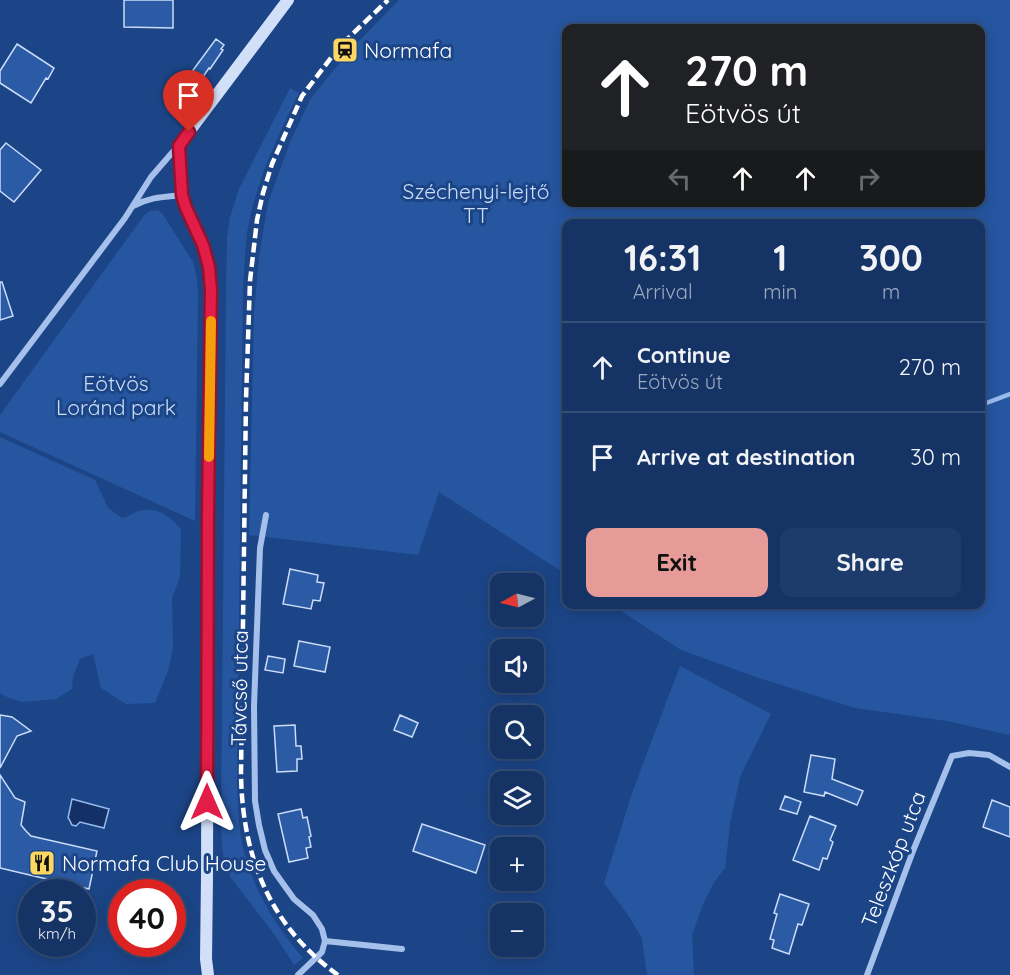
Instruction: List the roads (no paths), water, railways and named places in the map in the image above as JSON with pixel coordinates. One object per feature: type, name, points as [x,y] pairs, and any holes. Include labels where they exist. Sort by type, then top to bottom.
[{"type":"street","points":[[0,384],[132,207],[151,177],[179,146],[288,0]]},
{"type":"street","points":[[179,146],[182,195],[203,245],[209,267],[211,290],[206,959],[208,975]]},
{"type":"street","points":[[132,207],[158,197],[182,195]]},
{"type":"street","name":"Távcső utca","points":[[266,515],[260,548],[254,706],[255,801],[259,825],[274,871],[294,899],[313,915],[322,929],[325,941]]},
{"type":"street","name":"Teleszkóp utca","points":[[867,975],[913,851],[952,756],[969,753],[989,755],[1010,767]]},
{"type":"street","points":[[297,975],[322,952],[325,941],[402,949]]},
{"type":"waterway","points":[[985,403],[1010,394]]},
{"type":"railway","points":[[338,975],[314,956],[277,911],[254,860],[243,803],[241,773],[246,399],[250,281],[257,220],[263,193],[272,164],[302,96],[340,46],[388,0]]},
{"type":"place","name":"Normafa","points":[[345,50]]},
{"type":"place","name":"Normafa Club House","points":[[42,863]]},
{"type":"park label","name":"Széchenyi-lejtő TT","points":[[476,203]]},
{"type":"park label","name":"Eötvös Loránd park","points":[[116,395]]}]
